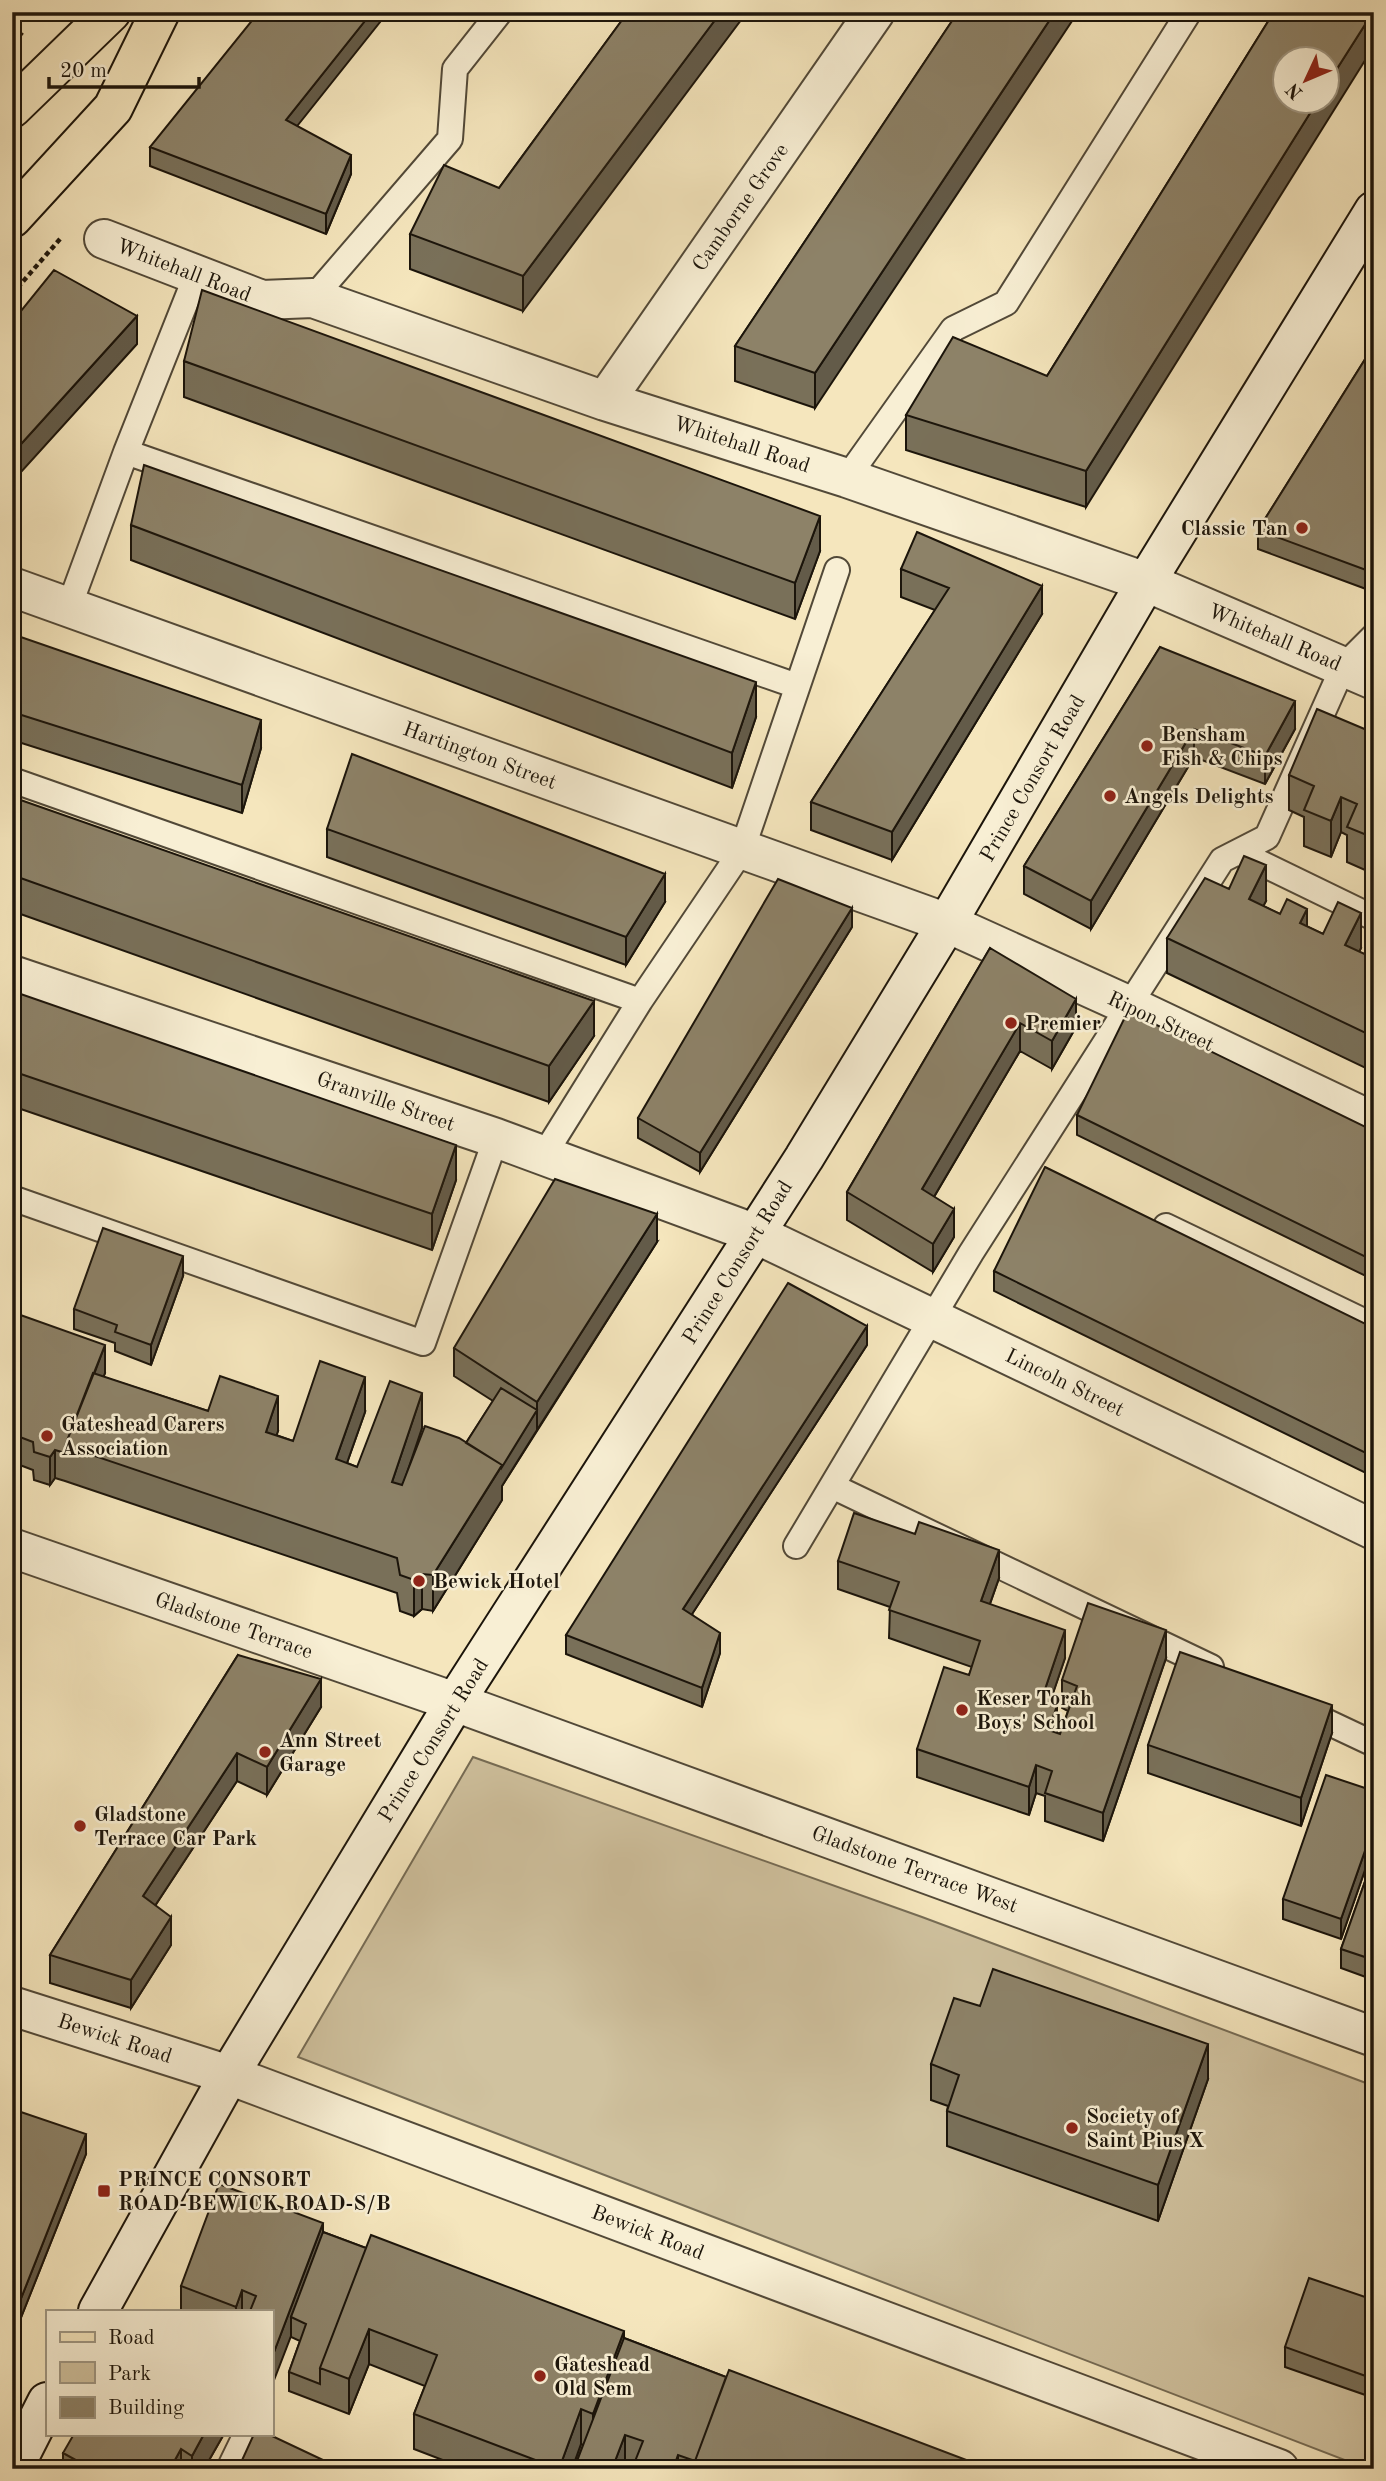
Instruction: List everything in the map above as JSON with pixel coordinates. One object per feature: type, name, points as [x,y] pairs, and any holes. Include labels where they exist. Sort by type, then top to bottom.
[{"type":"main road","points":[[12,108],[111,12]]},
{"type":"main road","points":[[12,218],[113,108],[160,12]]},
{"type":"street","name":"Camborne Grove","points":[[605,401],[875,12]]},
{"type":"street","name":"Prince Consort Road","points":[[99,2310],[229,2075],[455,1702],[756,1234],[947,923],[1146,582],[1374,211]]},
{"type":"street","name":"Whitehall Road","points":[[104,239],[262,300],[313,298],[605,401],[847,478],[1146,582],[1359,673]]},
{"type":"street","name":"Hartington Street","points":[[12,587],[947,923]]},
{"type":"street","name":"Ripon Street","points":[[947,923],[1374,1122]]},
{"type":"street","name":"Granville Street","points":[[12,975],[496,1138],[756,1234]]},
{"type":"street","name":"Lincoln Street","points":[[756,1234],[1374,1530]]},
{"type":"street","name":"Gladstone Terrace","points":[[12,1548],[455,1702]]},
{"type":"street","name":"Gladstone Terrace West","points":[[455,1702],[1374,2037]]},
{"type":"street","name":"Bewick Road","points":[[12,2006],[229,2075],[1279,2469]]},
{"type":"street","points":[[13,2469],[46,2404]]},
{"type":"lane","points":[[313,298],[450,139],[454,69],[500,12]]},
{"type":"lane","points":[[847,478],[953,330],[1006,303],[1189,12]]},
{"type":"lane","points":[[69,607],[126,452],[196,276]]},
{"type":"lane","points":[[126,452],[797,686]]},
{"type":"lane","points":[[544,1155],[640,1001],[742,849],[837,570]]},
{"type":"lane","points":[[796,1546],[971,1253],[1222,860],[1267,837],[1359,673],[1374,636]]},
{"type":"lane","points":[[12,780],[640,1001]]},
{"type":"lane","points":[[1238,852],[1374,919]]},
{"type":"lane","points":[[12,1198],[423,1343],[496,1138]]},
{"type":"lane","points":[[1030,1161],[1055,1173]]},
{"type":"lane","points":[[1140,1214],[1374,1326]]},
{"type":"lane","points":[[832,1486],[1235,1678]]},
{"type":"lane","points":[[1286,1702],[1374,1744]]},
{"type":"lane","points":[[229,2469],[255,2436]]},
{"type":"path","points":[[12,294],[65,233]]},
{"type":"green space","points":[[473,1757],[922,1917],[1374,2086],[1374,2469],[1368,2469],[298,2057]]},
{"type":"building","points":[[259,12],[372,12],[286,120],[351,155],[326,214],[150,147]]},
{"type":"building","points":[[628,12],[721,12],[523,276],[410,234],[444,165],[499,188]]},
{"type":"building","points":[[958,12],[1055,12],[815,373],[735,346]]},
{"type":"building","points":[[1274,12],[1373,12],[1340,64],[1340,46],[1270,46],[1270,116],[1308,116],[1086,471],[906,415],[953,337],[1047,376]]},
{"type":"building","points":[[54,270],[137,316],[12,454],[12,322]]},
{"type":"building","points":[[202,290],[820,516],[795,583],[184,361]]},
{"type":"building","points":[[1374,345],[1374,558],[1366,570],[1258,530]]},
{"type":"building","points":[[144,465],[756,682],[732,753],[131,525]]},
{"type":"building","points":[[917,532],[1042,586],[892,832],[811,802],[949,588],[901,569]]},
{"type":"building","points":[[12,634],[261,720],[242,785],[12,712]]},
{"type":"building","points":[[1160,647],[1295,701],[1265,756],[1194,729],[1091,901],[1024,866]]},
{"type":"building","points":[[1317,709],[1374,733],[1374,838],[1347,827],[1357,804],[1341,797],[1331,821],[1304,810],[1314,786],[1289,775]]},
{"type":"building","points":[[352,754],[665,874],[626,937],[327,829]]},
{"type":"building","points":[[12,797],[594,1001],[549,1066],[12,875]]},
{"type":"building","points":[[1244,856],[1266,865],[1249,899],[1280,914],[1287,899],[1307,909],[1300,923],[1323,934],[1338,902],[1361,913],[1345,945],[1373,958],[1374,956],[1374,1037],[1167,938],[1205,878],[1229,889]]},
{"type":"building","points":[[778,879],[852,908],[700,1153],[638,1118]]},
{"type":"building","points":[[990,948],[1076,999],[1052,1041],[1020,1023],[922,1189],[954,1209],[933,1244],[847,1192]]},
{"type":"building","points":[[12,991],[456,1145],[432,1214],[12,1071]]},
{"type":"building","points":[[1128,1011],[1374,1131],[1374,1261],[1077,1115]]},
{"type":"building","points":[[1045,1167],[1374,1328],[1374,1457],[994,1271]]},
{"type":"building","points":[[555,1179],[657,1214],[537,1402],[454,1348]]},
{"type":"building","points":[[103,1228],[183,1256],[151,1345],[115,1332],[117,1325],[74,1309]]},
{"type":"building","points":[[788,1283],[867,1326],[683,1609],[720,1633],[702,1688],[566,1635]]},
{"type":"building","name":"Gateshead Carers Association","points":[[12,1312],[105,1345],[65,1446],[65,1453],[55,1450],[50,1457],[34,1452],[33,1442],[12,1434]]},
{"type":"building","points":[[320,1361],[365,1377],[336,1459],[357,1467],[390,1381],[422,1393],[392,1482],[402,1485],[425,1426],[459,1438],[502,1465],[433,1575],[422,1574],[414,1580],[400,1575],[397,1558],[65,1446],[93,1373],[208,1411],[220,1376],[278,1396],[266,1432],[293,1441]]},
{"type":"building","points":[[501,1388],[537,1410],[502,1467],[466,1443]]},
{"type":"building","points":[[854,1513],[915,1534],[919,1522],[999,1550],[981,1601],[1065,1630],[1041,1701],[1057,1706],[1048,1730],[1060,1734],[1077,1686],[1062,1680],[1088,1603],[1166,1630],[1103,1813],[1045,1793],[1052,1771],[1036,1765],[1029,1787],[917,1749],[944,1667],[969,1675],[980,1641],[889,1610],[899,1582],[838,1561]]},
{"type":"building","points":[[1180,1652],[1332,1705],[1301,1798],[1148,1745]]},
{"type":"building","points":[[238,1655],[321,1679],[267,1767],[237,1753],[143,1896],[171,1917],[131,1980],[50,1955]]},
{"type":"building","points":[[1326,1775],[1374,1791],[1374,1825],[1341,1919],[1283,1899]]},
{"type":"building","points":[[1374,1856],[1374,1960],[1341,1949]]},
{"type":"building","name":"Society of Saint Pius X","points":[[993,1969],[1208,2044],[1158,2185],[947,2111],[959,2075],[931,2064],[954,1998],[980,2006]]},
{"type":"building","points":[[12,2109],[86,2134],[20,2301],[12,2298]]},
{"type":"building","points":[[219,2184],[323,2223],[273,2355],[273,2310],[250,2310],[256,2296],[242,2290],[236,2307],[181,2286]]},
{"type":"building","points":[[323,2232],[366,2248],[320,2368],[320,2384],[289,2372],[306,2324],[291,2317]]},
{"type":"building","points":[[371,2235],[624,2331],[593,2414],[581,2409],[559,2469],[414,2414],[437,2355],[369,2329],[349,2379],[320,2368]]},
{"type":"building","points":[[1309,2278],[1374,2300],[1374,2379],[1285,2347]]},
{"type":"building","points":[[624,2338],[726,2377],[695,2461],[678,2455],[673,2469],[632,2469],[643,2441],[625,2435],[612,2469],[574,2469]]},
{"type":"building","points":[[729,2370],[990,2469],[741,2469],[730,2464],[728,2469],[692,2469]]},
{"type":"building","points":[[73,2436],[203,2436],[192,2456],[181,2449],[170,2469],[92,2469],[63,2453]]},
{"type":"building","points":[[253,2436],[272,2436],[342,2469],[238,2469]]},
{"type":"place","name":"Classic Tan","points":[[1302,528]]},
{"type":"place","name":"Bensham Fish & Chips","points":[[1147,746]]},
{"type":"place","name":"Angels Delights","points":[[1110,796]]},
{"type":"place","name":"Premier","points":[[1011,1023]]},
{"type":"place","name":"Gateshead Carers Association","points":[[47,1436]]},
{"type":"place","name":"Bewick Hotel","points":[[419,1581]]},
{"type":"place","name":"Keser Torah Boys' School","points":[[962,1710]]},
{"type":"place","name":"Ann Street Garage","points":[[265,1752]]},
{"type":"place","name":"Gladstone Terrace Car Park","points":[[80,1826]]},
{"type":"place","name":"Society of Saint Pius X","points":[[1072,2128]]},
{"type":"place","name":"PRINCE CONSORT ROAD-BEWICK ROAD-S/B","points":[[104,2191]]},
{"type":"place","name":"Gateshead Old Sem","points":[[540,2376]]}]
